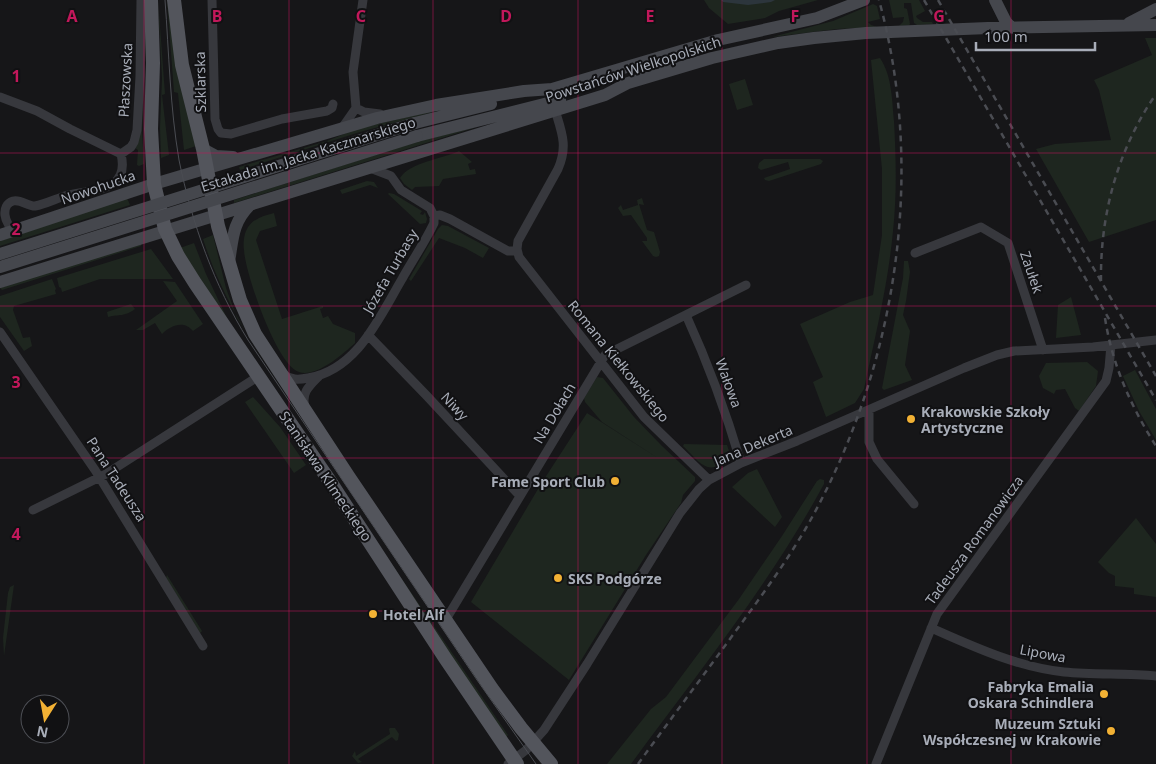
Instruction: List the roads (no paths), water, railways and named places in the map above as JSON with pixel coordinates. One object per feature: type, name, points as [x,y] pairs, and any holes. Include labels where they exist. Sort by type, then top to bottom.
[{"type":"main road","name":"Stanisława Klimeckiego","points":[[151,0],[153,63],[151,138],[154,184],[165,229],[184,266],[259,376],[513,763]]},
{"type":"main road","name":"Stanisława Klimeckiego","points":[[174,0],[182,65],[203,149],[216,214],[240,300],[255,334],[500,702],[552,764]]},
{"type":"main road","name":"Powstańców Wielkopolskich","points":[[207,169],[342,128],[436,105],[524,91],[552,89],[718,40],[817,18],[864,0]]},
{"type":"main road","points":[[995,0],[1006,22],[1011,27]]},
{"type":"main road","points":[[1122,25],[1148,15],[1156,9]]},
{"type":"main road","name":"Powstańców Wielkopolskich","points":[[165,229],[250,205],[605,95],[628,83],[712,58],[778,43],[866,33],[1011,27],[1156,25]]},
{"type":"main road","name":"Estakada im. Jacka Kaczmarskiego","points":[[0,267],[416,129],[628,83]]},
{"type":"main road","name":"Estakada im. Jacka Kaczmarskiego","points":[[0,254],[552,89]]},
{"type":"main road","points":[[203,149],[216,156],[241,158]]},
{"type":"main road","name":"Nowohucka","points":[[0,235],[154,184],[207,169]]},
{"type":"main road","points":[[229,262],[235,226],[250,205]]},
{"type":"main road","points":[[0,282],[165,229]]},
{"type":"street","name":"Płaszowska","points":[[121,154],[131,148],[136,130],[140,76],[141,0]]},
{"type":"street","name":"Szklarska","points":[[212,0],[215,119],[221,132],[231,134],[282,119],[327,111],[332,108],[333,104]]},
{"type":"street","points":[[342,128],[356,108],[353,72],[363,0]]},
{"type":"street","points":[[0,97],[37,110],[70,129],[121,154],[123,163],[120,178],[112,185],[34,206],[16,200],[7,204],[4,209],[4,217],[8,226],[15,230]]},
{"type":"street","points":[[356,108],[370,114],[393,115]]},
{"type":"street","points":[[370,168],[391,176],[401,190],[430,208],[434,216],[440,215],[450,219],[508,251],[517,252],[518,241],[563,157],[563,138],[555,110]]},
{"type":"street","points":[[391,176],[398,159]]},
{"type":"street","name":"Józefa Turbasy","points":[[279,371],[288,378],[293,379],[319,376],[347,360],[368,336],[434,223],[434,216]]},
{"type":"street","name":"Zaułek","points":[[915,253],[981,227],[1008,243],[1044,350]]},
{"type":"street","name":"Romana Kiełkowskiego","points":[[517,252],[521,261],[644,417],[709,480]]},
{"type":"street","name":"Na Dołach","points":[[445,621],[600,362],[607,354],[746,285]]},
{"type":"street","name":"Wałowa","points":[[686,315],[698,340],[717,390],[741,463]]},
{"type":"street","name":"Pana Tadeusza","points":[[0,332],[100,478],[203,646]]},
{"type":"street","name":"Niwy","points":[[368,336],[520,496]]},
{"type":"street","name":"Jana Dekerta","points":[[513,763],[534,743],[544,730],[588,664],[680,513],[699,489],[709,480],[741,463],[869,411],[979,361],[1014,351],[1111,345],[1156,340]]},
{"type":"street","name":"Tadeusza Romanowicza","points":[[876,764],[931,628],[942,606],[1106,381],[1111,345]]},
{"type":"street","points":[[33,510],[100,478],[259,376]]},
{"type":"street","name":"Józefa Turbasy","points":[[306,412],[304,404],[305,391],[319,376]]},
{"type":"street","points":[[869,411],[868,442],[877,459],[914,504]]},
{"type":"street","name":"Lipowa","points":[[931,628],[996,655],[1034,667],[1081,673],[1156,676]]},
{"type":"tram line","points":[[165,0],[172,100],[179,160],[190,207],[206,253],[225,298],[248,340],[477,680],[536,764]]},
{"type":"railway","points":[[638,764],[763,594],[798,541],[837,467],[862,404],[881,338],[894,271],[901,203],[901,134],[893,66],[879,0]]},
{"type":"railway","points":[[924,0],[1156,400]]},
{"type":"railway","points":[[938,0],[1156,376]]},
{"type":"railway","points":[[1101,281],[1104,231],[1114,183],[1131,137],[1156,94]]},
{"type":"railway","points":[[1105,318],[1112,352],[1124,385],[1138,416],[1156,446]]},
{"type":"place","name":"Krakowskie Szkoły Artystyczne","points":[[911,419]]},
{"type":"place","name":"Fame Sport Club","points":[[615,481]]},
{"type":"place","name":"SKS Podgórze","points":[[558,578]]},
{"type":"place","name":"Hotel Alf","points":[[373,614]]},
{"type":"place","name":"Fabryka Emalia Oskara Schindlera","points":[[1104,694]]},
{"type":"place","name":"Muzeum Sztuki Współczesnej w Krakowie","points":[[1111,731]]}]
